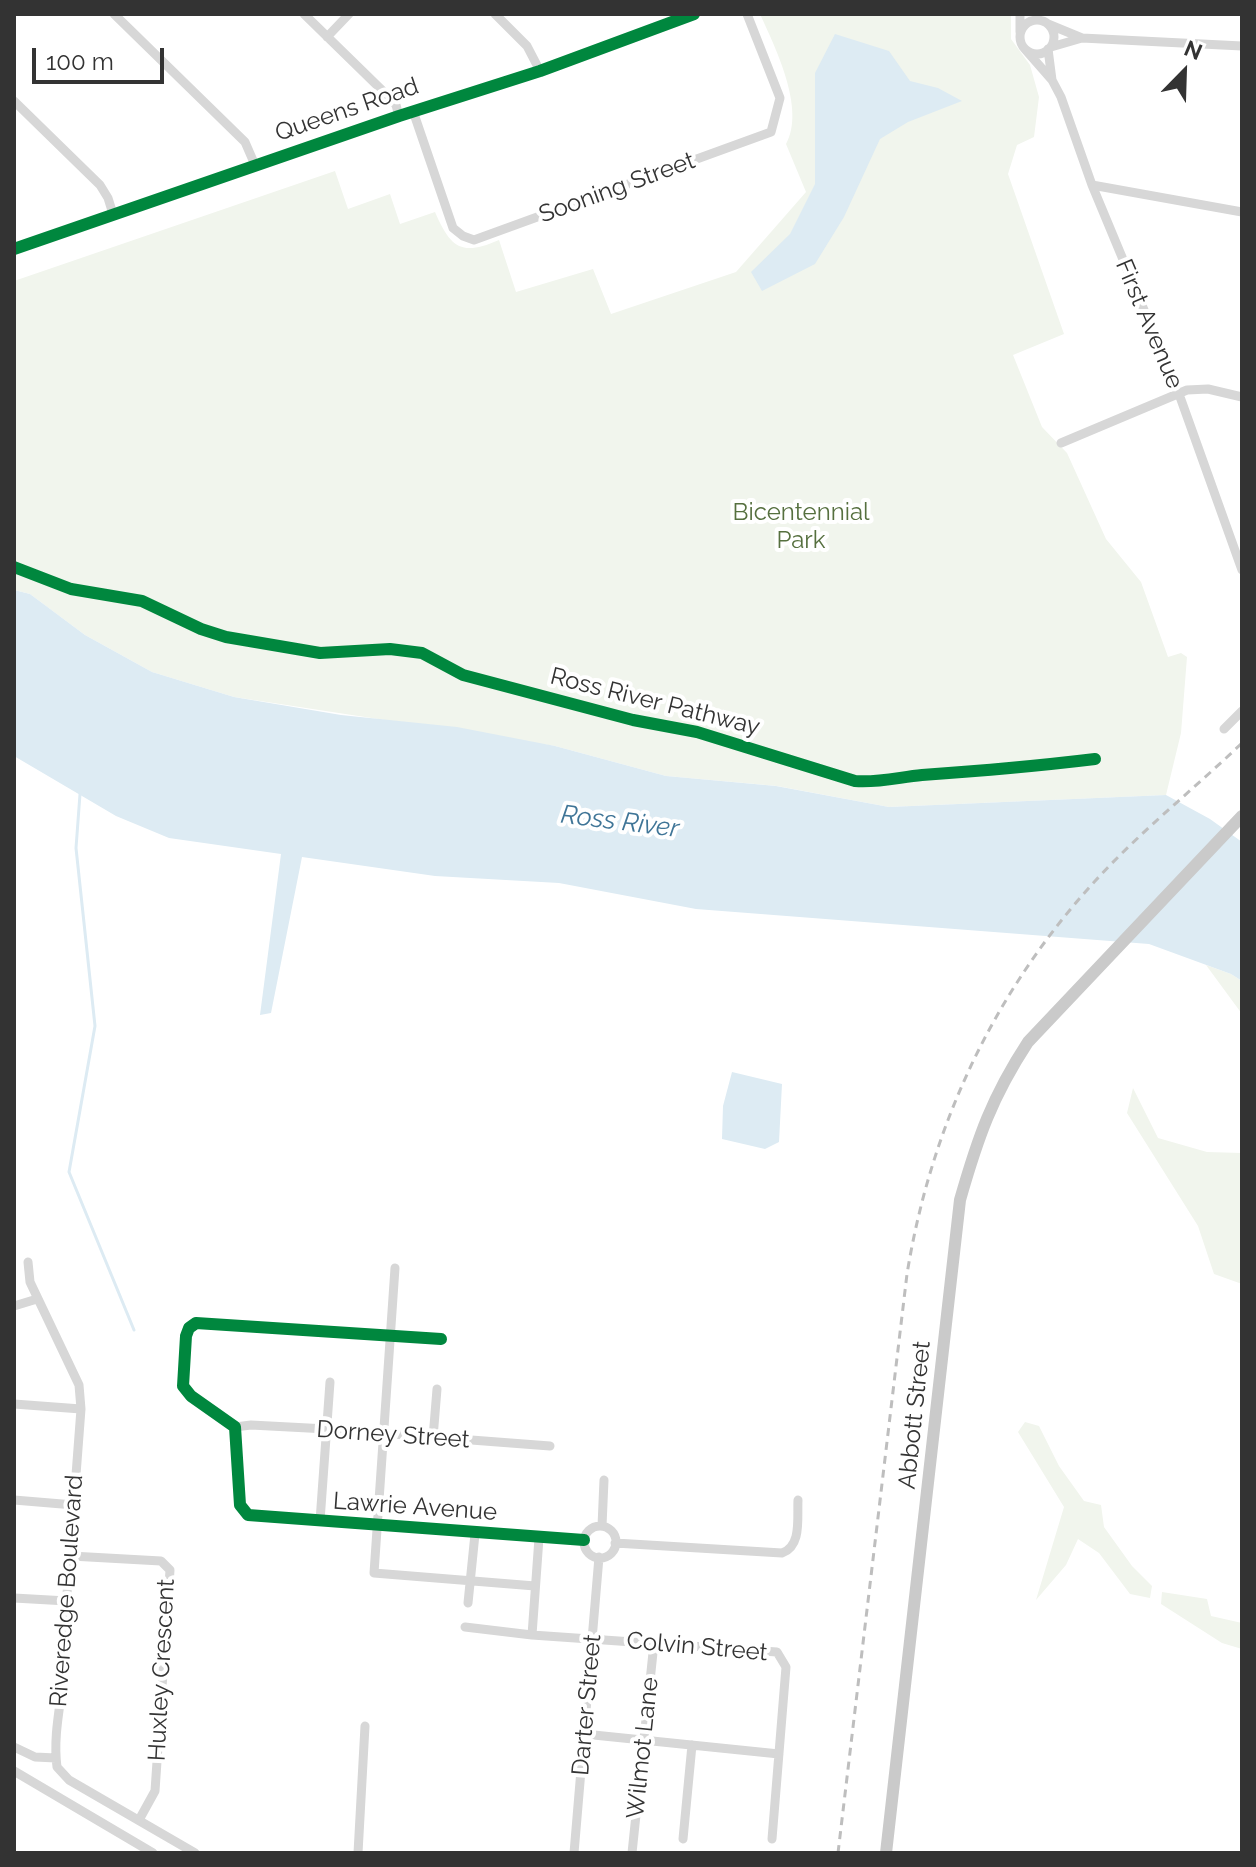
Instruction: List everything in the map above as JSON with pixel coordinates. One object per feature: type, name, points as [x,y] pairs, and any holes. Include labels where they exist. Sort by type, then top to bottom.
[{"type":"main road","name":"Abbott Street","points":[[886,1853],[960,1200],[987,1112],[1028,1042],[1241,817]]},
{"type":"street","points":[[114,14],[245,142],[255,165]]},
{"type":"street","points":[[304,14],[390,98],[399,116]]},
{"type":"street","points":[[327,37],[349,14]]},
{"type":"street","points":[[495,14],[527,46],[540,71]]},
{"type":"street","name":"Queens Road","points":[[14,249],[413,111],[540,71],[677,17],[694,14]]},
{"type":"street","name":"Sooning Street","points":[[413,111],[453,228],[474,240],[771,132],[780,98],[747,14]]},
{"type":"street","points":[[1020,14],[1020,38],[1024,48],[1036,54],[1082,38],[1242,46]]},
{"type":"street","points":[[1020,32],[1031,21],[1046,20],[1082,38]]},
{"type":"street","points":[[1046,20],[1054,37],[1050,48]]},
{"type":"street","name":"First Avenue","points":[[1024,48],[1052,80],[1061,97],[1092,185],[1179,394],[1242,570]]},
{"type":"street","name":"First Avenue","points":[[1050,48],[1052,80]]},
{"type":"street","points":[[14,101],[100,185],[113,214]]},
{"type":"street","points":[[1092,185],[1242,212]]},
{"type":"street","points":[[1061,443],[1198,389],[1242,397]]},
{"type":"street","points":[[1224,729],[1242,711]]},
{"type":"street","name":"Riveredge Boulevard","points":[[28,1262],[30,1282],[37,1299],[79,1385],[81,1409],[64,1633],[67,1656],[59,1703],[56,1758]]},
{"type":"street","points":[[395,1268],[374,1573],[535,1586]]},
{"type":"street","points":[[14,1306],[37,1299]]},
{"type":"street","points":[[235,1427],[191,1396],[183,1386],[186,1336],[192,1325],[203,1322],[441,1339]]},
{"type":"street","points":[[320,1521],[330,1382]]},
{"type":"street","points":[[433,1438],[437,1389]]},
{"type":"street","points":[[14,1404],[81,1409]]},
{"type":"street","name":"Dorney Street","points":[[235,1427],[327,1429],[550,1446]]},
{"type":"street","name":"Lawrie Avenue","points":[[235,1427],[239,1500],[245,1513],[258,1518],[584,1540]]},
{"type":"street","points":[[602,1526],[604,1480]]},
{"type":"street","points":[[14,1500],[74,1505]]},
{"type":"street","points":[[615,1543],[777,1554],[787,1552],[795,1541],[798,1500]]},
{"type":"street","points":[[602,1526],[611,1531],[615,1543],[609,1554],[599,1557],[586,1550],[584,1540],[592,1528],[602,1526]]},
{"type":"street","points":[[468,1603],[475,1534]]},
{"type":"street","points":[[532,1635],[539,1538]]},
{"type":"street","name":"Huxley Crescent","points":[[71,1556],[161,1561],[170,1570],[155,1791],[139,1820]]},
{"type":"street","name":"Darter Street","points":[[574,1853],[599,1557]]},
{"type":"street","points":[[14,1598],[67,1601]]},
{"type":"street","name":"Colvin Street","points":[[465,1627],[532,1635],[777,1652],[786,1667],[779,1754]]},
{"type":"street","name":"Wilmot Lane","points":[[632,1853],[654,1643]]},
{"type":"street","points":[[358,1853],[365,1726]]},
{"type":"street","points":[[584,1734],[779,1754],[772,1839]]},
{"type":"street","points":[[683,1839],[692,1745]]},
{"type":"street","points":[[14,1747],[35,1757],[56,1758],[57,1767],[69,1780],[195,1853]]},
{"type":"street","points":[[14,1771],[153,1853]]},
{"type":"green space","name":"Bicentennial Park","points":[[760,14],[1011,14],[1011,39],[1030,65],[1039,97],[1034,137],[1017,145],[1008,174],[1064,334],[1013,355],[1042,427],[1067,453],[1106,539],[1141,582],[1168,657],[1181,653],[1187,657],[1181,733],[1166,795],[889,807],[777,786],[666,776],[555,746],[234,697],[152,672],[85,635],[30,594],[14,590],[14,281],[335,171],[348,209],[390,194],[400,224],[435,212],[447,234],[459,246],[476,248],[499,240],[516,292],[593,269],[611,314],[736,272],[806,192],[786,144],[791,130],[791,96]]},
{"type":"green space","points":[[1206,965],[1242,981],[1242,1014]]},
{"type":"green space","points":[[1133,1088],[1158,1138],[1207,1152],[1242,1153],[1242,1284],[1214,1274],[1198,1226],[1127,1113]]},
{"type":"green space","points":[[1025,1422],[1039,1426],[1059,1466],[1084,1501],[1101,1505],[1104,1527],[1132,1566],[1152,1586],[1150,1598],[1130,1594],[1099,1553],[1078,1539],[1066,1565],[1036,1600],[1064,1507],[1018,1432]]},
{"type":"green space","points":[[1162,1592],[1207,1599],[1211,1616],[1242,1623],[1242,1649],[1222,1643],[1161,1604]]},
{"type":"water","points":[[835,34],[889,51],[910,81],[938,88],[962,101],[908,122],[880,139],[844,217],[815,264],[762,291],[751,272],[790,234],[815,184],[815,73]]},
{"type":"water","name":"Ross River","points":[[14,590],[30,594],[85,635],[152,672],[234,697],[341,715],[457,727],[555,746],[666,776],[776,786],[889,807],[1166,795],[1210,819],[1242,842],[1242,981],[1231,974],[1149,944],[696,909],[559,883],[435,876],[302,857],[271,1013],[260,1015],[281,854],[169,838],[116,816],[14,756]]},
{"type":"water","points":[[732,1072],[782,1084],[779,1142],[765,1149],[722,1139],[723,1106]]},
{"type":"waterway","points":[[80,794],[76,848],[95,1026],[69,1172],[134,1330]]},
{"type":"railway","points":[[838,1853],[907,1274],[932,1166],[950,1114],[998,1014],[1060,923],[1113,862],[1242,743]]},
{"type":"cycle path","points":[[14,249],[399,116],[540,71],[694,14]]},
{"type":"cycle path","name":"Ross River Pathway","points":[[14,567],[71,589],[142,601],[201,629],[226,637],[320,653],[390,649],[422,653],[463,675],[633,720],[697,732],[855,781],[1095,759]]},
{"type":"cycle path","points":[[441,1339],[196,1323],[189,1328],[186,1336],[183,1386],[191,1396],[235,1427],[240,1505],[248,1515],[584,1540]]}]
